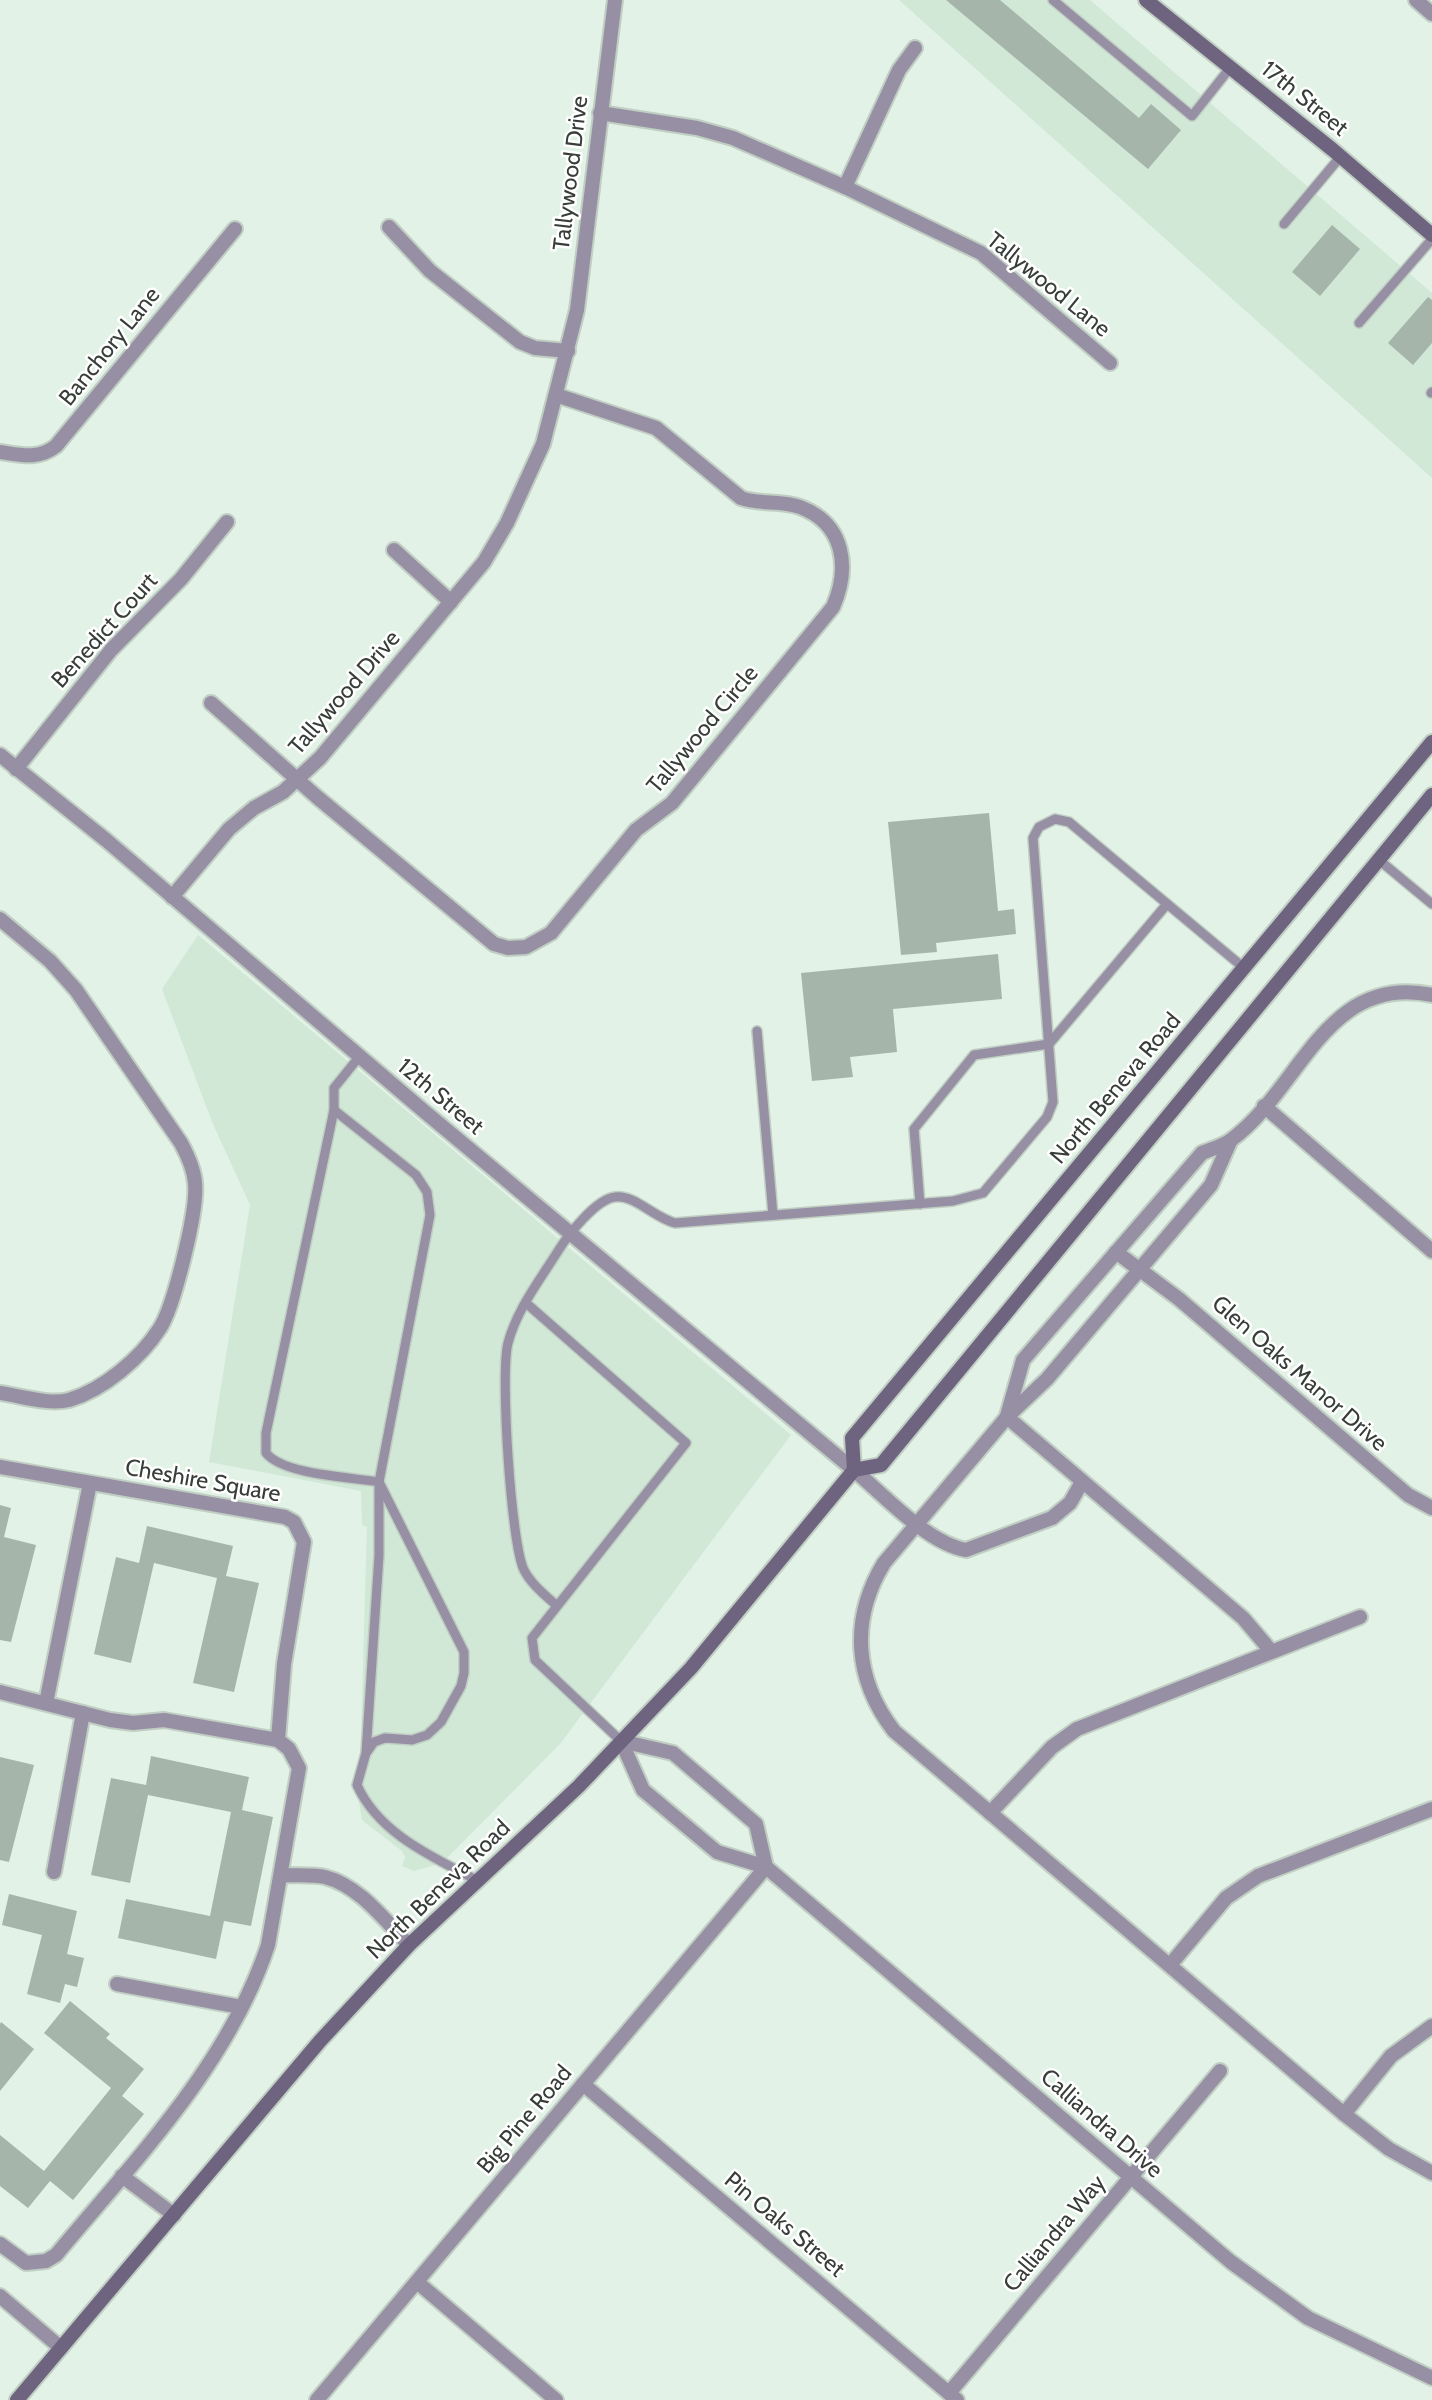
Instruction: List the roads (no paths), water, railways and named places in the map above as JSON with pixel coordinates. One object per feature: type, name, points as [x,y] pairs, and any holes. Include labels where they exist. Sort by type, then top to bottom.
[{"type":"main road","name":"17th Street","points":[[1146,0],[1341,156],[1432,237]]},
{"type":"main road","name":"North Beneva Road","points":[[17,2400],[320,2041],[409,1945],[579,1786],[691,1668],[854,1470],[852,1438],[1432,742]]},
{"type":"main road","points":[[854,1470],[880,1465],[1432,795]]},
{"type":"street","name":"Tallywood Drive","points":[[172,897],[229,830],[254,808],[283,792],[320,758],[484,562],[507,523],[543,444],[577,310],[615,0]]},
{"type":"street","points":[[1416,0],[1432,14]]},
{"type":"street","points":[[845,187],[899,70],[915,48]]},
{"type":"street","name":"Tallywood Lane","points":[[600,113],[696,128],[733,138],[845,187],[981,253],[1110,363]]},
{"type":"street","points":[[389,227],[430,271],[520,342],[535,348],[568,351]]},
{"type":"street","name":"Banchory Lane","points":[[0,452],[34,456],[45,454],[56,446],[235,229]]},
{"type":"street","name":"Tallywood Circle","points":[[297,779],[494,944],[508,948],[526,947],[551,933],[636,830],[672,803],[833,607],[842,588],[844,567],[840,543],[831,529],[816,515],[786,503],[754,503],[741,498],[656,428],[556,395]]},
{"type":"street","name":"Benedict Court","points":[[16,769],[111,650],[181,579],[227,522]]},
{"type":"street","points":[[394,551],[451,602]]},
{"type":"street","name":"Tallywood Drive","points":[[211,703],[297,779]]},
{"type":"street","name":"12th Street","points":[[0,755],[854,1470]]},
{"type":"street","points":[[0,919],[50,961],[76,990],[181,1143],[191,1164],[195,1184],[194,1204],[170,1308],[145,1348],[108,1380],[70,1400],[60,1402],[0,1393]]},
{"type":"street","points":[[1432,995],[1393,992],[1356,1005],[1335,1020],[1264,1107],[1230,1142],[1211,1185],[1047,1380],[1007,1417],[884,1563],[866,1600],[859,1641],[861,1664],[869,1689],[894,1731],[1345,2114],[1389,2149],[1432,2173]]},
{"type":"street","points":[[1264,1107],[1432,1251]]},
{"type":"street","points":[[1007,1417],[1023,1360],[1202,1153],[1230,1142]]},
{"type":"street","name":"Glen Oaks Manor Drive","points":[[1116,1252],[1179,1299],[1408,1495],[1432,1508]]},
{"type":"street","points":[[1007,1417],[1243,1618],[1271,1651]]},
{"type":"street","name":"Cheshire Square","points":[[0,1467],[285,1517],[294,1522],[304,1542],[284,1664],[278,1740]]},
{"type":"street","points":[[854,1470],[917,1524],[953,1547],[966,1550],[1052,1518],[1070,1503],[1082,1482]]},
{"type":"street","name":"Cheshire Square","points":[[46,1703],[90,1483]]},
{"type":"street","points":[[990,1813],[1046,1753],[1077,1729],[1360,1616]]},
{"type":"street","points":[[0,1692],[133,1723],[164,1720],[278,1740],[289,1749],[299,1768],[268,1945],[241,2007],[202,2075],[56,2255],[46,2261],[26,2263],[0,2244]]},
{"type":"street","points":[[54,1872],[83,1713]]},
{"type":"street","points":[[621,1741],[673,1753],[756,1824],[766,1867]]},
{"type":"street","name":"Calliandra Drive","points":[[621,1741],[643,1790],[717,1852],[766,1867],[1271,2293],[1348,2339],[1432,2378]]},
{"type":"street","points":[[1170,1965],[1226,1898],[1258,1876],[1432,1809]]},
{"type":"street","name":"Big Pine Road","points":[[317,2400],[766,1867]]},
{"type":"street","points":[[281,1875],[323,1876],[341,1882],[356,1891],[409,1945]]},
{"type":"street","points":[[117,1984],[241,2007]]},
{"type":"street","points":[[1345,2114],[1391,2056],[1432,2026]]},
{"type":"street","name":"Calliandra Way","points":[[953,2396],[1220,2071]]},
{"type":"street","name":"Pin Oaks Street","points":[[583,2084],[953,2396]]},
{"type":"street","points":[[122,2176],[174,2215]]},
{"type":"street","points":[[417,2282],[556,2400]]},
{"type":"street","points":[[0,2296],[61,2348]]},
{"type":"lane","points":[[1053,0],[1192,116],[1230,68]]},
{"type":"lane","points":[[1283,224],[1341,156]]},
{"type":"lane","points":[[1359,323],[1432,237]]},
{"type":"lane","points":[[556,1605],[524,1570],[513,1496],[505,1359],[516,1319],[569,1234],[612,1197],[629,1196],[658,1218],[676,1223],[953,1201],[983,1193],[1047,1116],[1053,1102],[1033,838],[1039,827],[1055,819],[1069,822],[1244,968]]},
{"type":"lane","points":[[1378,860],[1432,904]]},
{"type":"lane","points":[[920,1204],[914,1129],[974,1055],[1049,1044],[1167,904]]},
{"type":"lane","points":[[757,1031],[774,1216]]},
{"type":"lane","points":[[359,1057],[334,1088],[334,1110],[266,1433],[265,1453],[272,1461],[296,1468],[379,1482]]},
{"type":"lane","points":[[334,1110],[416,1175],[427,1192],[430,1215],[379,1482],[379,1555],[366,1753],[357,1785],[374,1815],[426,1853],[478,1881]]},
{"type":"lane","points":[[526,1303],[686,1443],[534,1632],[531,1644],[536,1660],[621,1741]]},
{"type":"lane","points":[[366,1753],[374,1742],[385,1738],[412,1740],[427,1735],[441,1722],[461,1686],[464,1673],[464,1652],[379,1482]]}]
